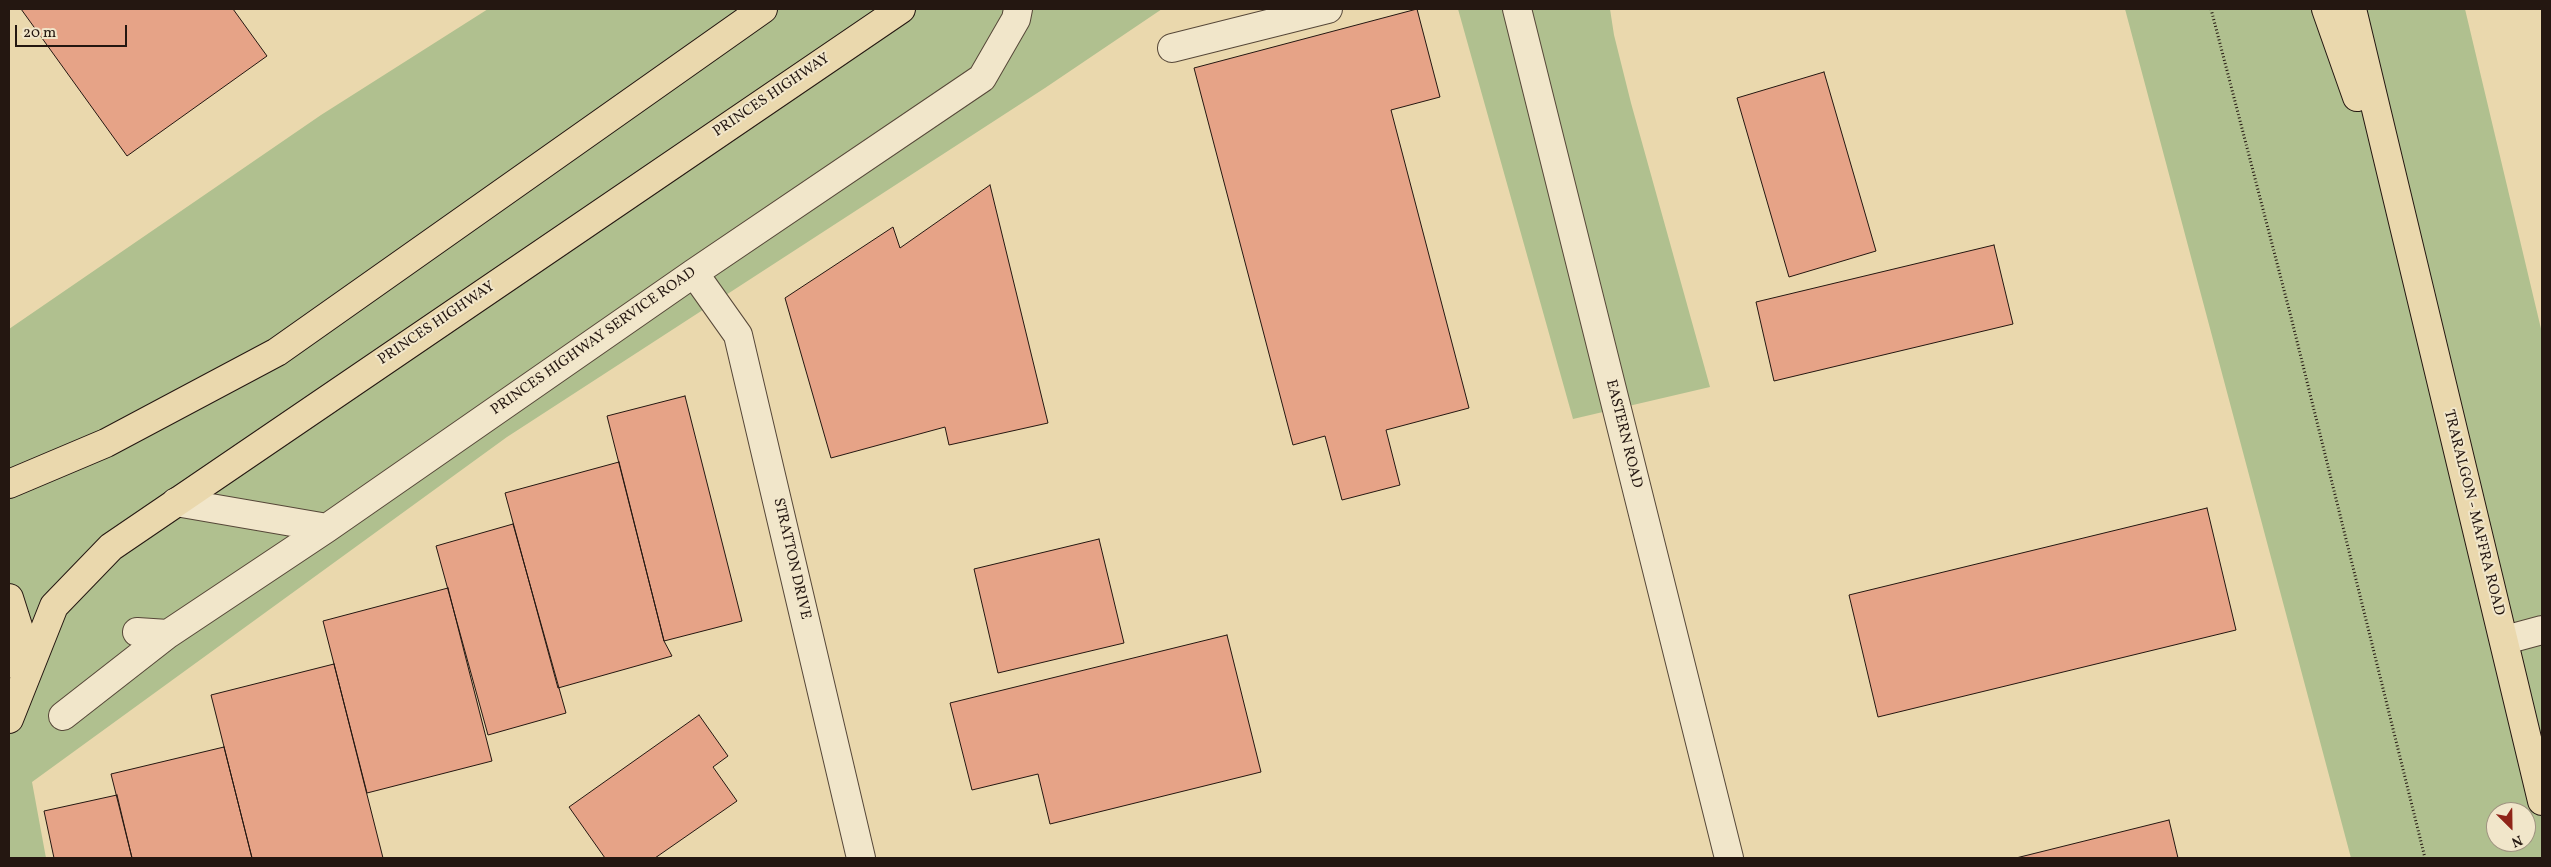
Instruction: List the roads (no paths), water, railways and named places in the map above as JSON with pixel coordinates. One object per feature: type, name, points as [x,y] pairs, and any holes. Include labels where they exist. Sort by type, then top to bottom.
[{"type":"main road","points":[[9,484],[106,443],[277,352],[763,9]]},
{"type":"main road","name":"PRINCES HIGHWAY","points":[[9,719],[54,606],[111,547],[901,9]]},
{"type":"main road","name":"TRARALGON - MAFFRA ROAD","points":[[2326,9],[2403,225]]},
{"type":"main road","name":"TRARALGON - MAFFRA ROAD","points":[[2352,9],[2505,640],[2542,801]]},
{"type":"main road","name":"PRINCES HIGHWAY","points":[[9,598],[23,642],[23,684]]},
{"type":"street","name":"PRINCES HIGHWAY SERVICE ROAD","points":[[63,716],[168,634],[327,528],[694,273],[982,78],[1016,19],[1018,9]]},
{"type":"street","points":[[1172,48],[1328,9]]},
{"type":"street","name":"EASTERN ROAD","points":[[1517,9],[1729,858]]},
{"type":"street","name":"STRATTON DRIVE","points":[[694,273],[738,335],[861,858]]},
{"type":"street","points":[[176,502],[327,528]]},
{"type":"street","points":[[2505,640],[2542,630]]},
{"type":"street","points":[[137,632],[168,634]]}]
